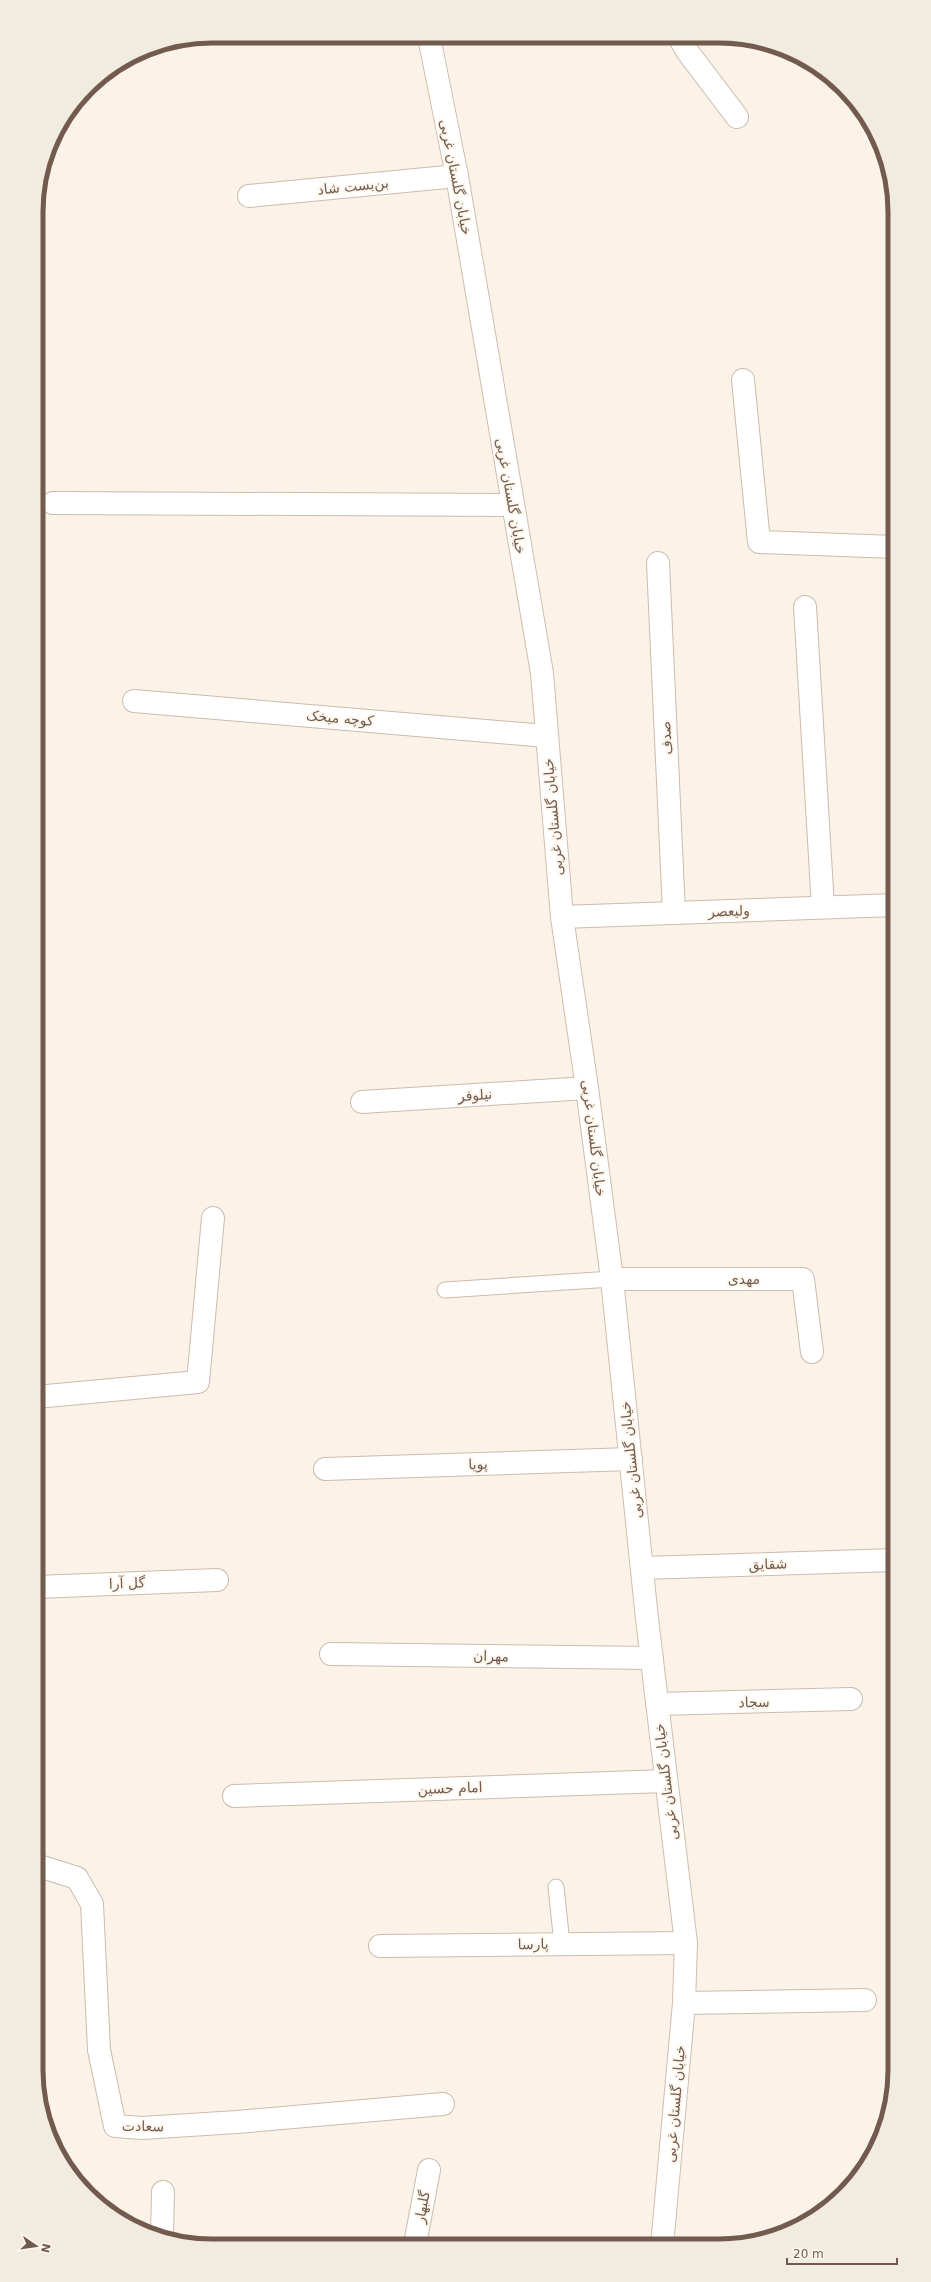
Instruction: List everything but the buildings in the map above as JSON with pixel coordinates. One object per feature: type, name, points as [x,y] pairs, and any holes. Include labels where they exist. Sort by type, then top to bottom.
[{"type":"street","name":"خیابان گلستان غربی","points":[[430,43],[457,176],[542,673],[562,917],[587,1088],[612,1278],[657,1704],[686,1943],[684,2003],[663,2239]]},
{"type":"street","points":[[682,43],[737,117]]},
{"type":"street","name":"بن‌بست شاد","points":[[249,196],[457,176]]},
{"type":"street","points":[[743,380],[759,542],[888,547]]},
{"type":"street","points":[[53,503],[513,505]]},
{"type":"street","name":"صدف","points":[[658,563],[674,914]]},
{"type":"street","points":[[805,607],[823,908]]},
{"type":"street","name":"کوچه میخک","points":[[134,701],[546,736]]},
{"type":"street","name":"ولیعصر","points":[[562,917],[888,905]]},
{"type":"street","name":"نیلوفر","points":[[362,1102],[587,1088]]},
{"type":"street","points":[[43,1396],[198,1382],[213,1218]]},
{"type":"street","name":"مهدی","points":[[612,1278],[803,1279],[812,1352]]},
{"type":"street","name":"پویا","points":[[325,1469],[631,1458]]},
{"type":"street","name":"شقایق","points":[[642,1568],[888,1560]]},
{"type":"street","name":"گل آرا","points":[[43,1587],[217,1580]]},
{"type":"street","name":"مهران","points":[[331,1654],[652,1658]]},
{"type":"street","name":"سجاد","points":[[657,1704],[851,1700]]},
{"type":"street","name":"امام حسین","points":[[234,1796],[666,1781]]},
{"type":"street","name":"سعادت","points":[[43,1867],[77,1878],[92,1904],[99,2050],[116,2126],[142,2128],[443,2104]]},
{"type":"street","name":"پارسا","points":[[380,1946],[686,1943]]},
{"type":"street","points":[[684,2003],[865,2000]]},
{"type":"street","name":"گلبهار","points":[[416,2239],[429,2170]]},
{"type":"street","points":[[162,2231],[163,2192]]},
{"type":"lane","points":[[445,1290],[612,1278]]},
{"type":"lane","points":[[556,1887],[562,1944]]}]
